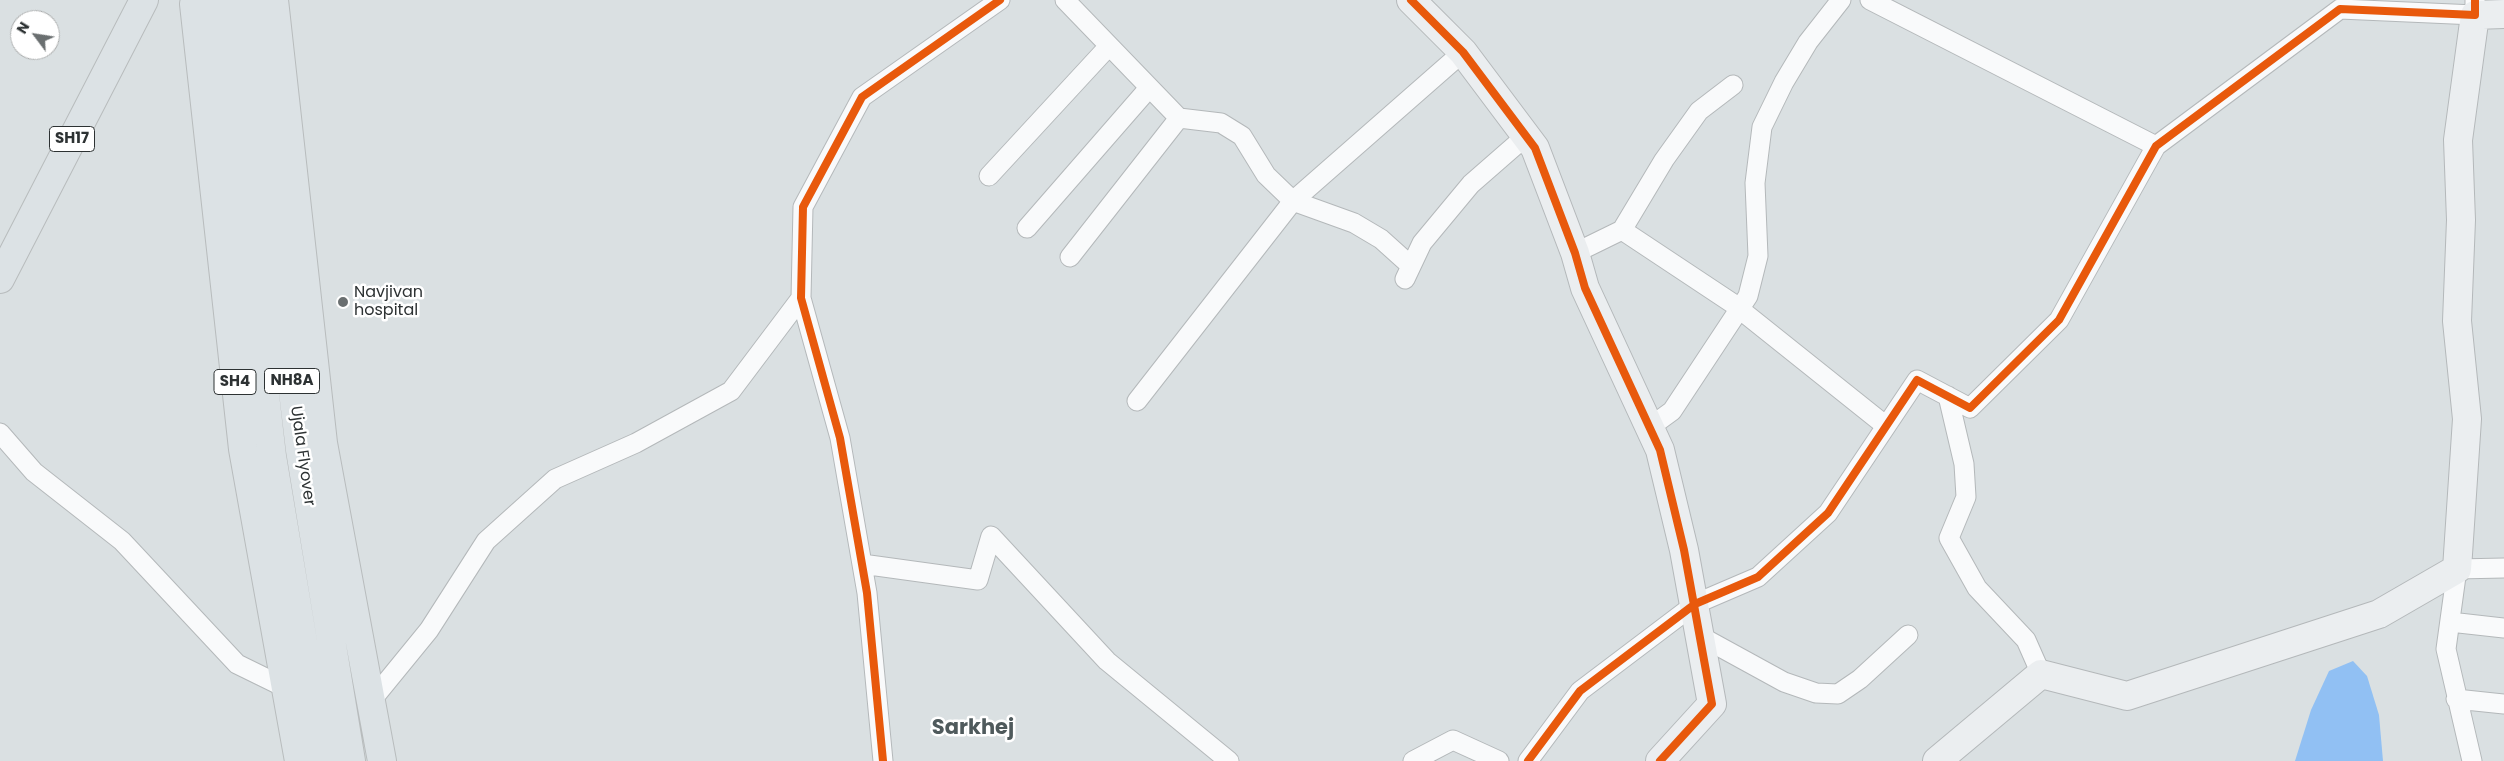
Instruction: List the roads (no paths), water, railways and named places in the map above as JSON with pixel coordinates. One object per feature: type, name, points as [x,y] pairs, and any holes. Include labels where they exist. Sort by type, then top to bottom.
[{"type":"main road","name":"SH17","points":[[0,242],[124,0]]},
{"type":"main road","name":"SH17","points":[[0,279],[144,0]]},
{"type":"main road","name":"SH4","points":[[196,0],[194,4],[195,14],[243,450],[299,761]]},
{"type":"main road","name":"Ujala Flyover","points":[[220,0],[272,456],[323,761]]},
{"type":"main road","name":"Ujala Flyover","points":[[246,0],[300,450],[351,761]]},
{"type":"main road","points":[[274,0],[323,443],[382,761]]},
{"type":"street","points":[[882,761],[867,593],[840,438],[801,298],[803,207],[862,97],[1000,0]]},
{"type":"street","points":[[1064,0],[1179,118],[1221,123],[1242,136],[1266,175],[1294,202],[1354,223],[1381,239],[1408,273],[1422,243],[1471,184],[1526,136]]},
{"type":"street","points":[[1411,0],[1463,52],[1535,148],[1575,253],[1585,288],[1660,450],[1684,550],[1712,704],[1660,761]]},
{"type":"street","points":[[1650,427],[1672,411],[1741,310],[1748,296],[1758,256],[1754,183],[1762,127],[1780,90],[1808,42],[1841,0]]},
{"type":"street","points":[[1870,0],[2156,146]]},
{"type":"street","points":[[2398,0],[2412,12]]},
{"type":"street","points":[[2472,761],[2456,699],[2446,649],[2457,569],[2467,419],[2457,321],[2461,220],[2458,140],[2475,8]]},
{"type":"street","points":[[1528,761],[1580,691],[1695,604],[1758,577],[1828,513],[1917,380],[1970,408],[2059,320],[2156,146],[2340,9],[2412,12],[2475,8],[2504,14]]},
{"type":"street","points":[[989,176],[1109,46]]},
{"type":"street","points":[[1137,401],[1294,202],[1463,52]]},
{"type":"street","points":[[1575,253],[1622,230],[1664,160],[1699,111],[1733,86]]},
{"type":"street","points":[[1027,228],[1149,88]]},
{"type":"street","points":[[1070,257],[1179,118]]},
{"type":"street","points":[[1622,230],[1741,310],[1886,426]]},
{"type":"street","points":[[371,701],[429,630],[486,541],[555,479],[636,444],[731,391],[801,298]]},
{"type":"street","points":[[1948,396],[1964,464],[1966,497],[1949,538],[1977,588],[2026,640],[2041,674]]},
{"type":"street","points":[[0,433],[34,472],[122,541],[237,664],[286,688]]},
{"type":"street","points":[[862,564],[978,580],[991,536],[1107,661],[1229,761]]},
{"type":"street","points":[[2041,674],[2127,696],[2379,614],[2457,569],[2504,568]]},
{"type":"street","points":[[2450,622],[2504,628]]},
{"type":"street","points":[[1700,636],[1784,682],[1816,693],[1838,694],[1860,679],[1908,635]]},
{"type":"street","points":[[1937,761],[2041,674]]},
{"type":"street","points":[[2456,699],[2504,704]]},
{"type":"street","points":[[1413,761],[1453,740],[1499,761]]},
{"type":"water","points":[[2353,661],[2367,676],[2379,715],[2383,761],[2295,761],[2311,710],[2329,671]]},
{"type":"place","name":"Navjivan hospital","points":[[343,302]]},
{"type":"district","name":"Sarkhej","points":[[973,729]]}]
